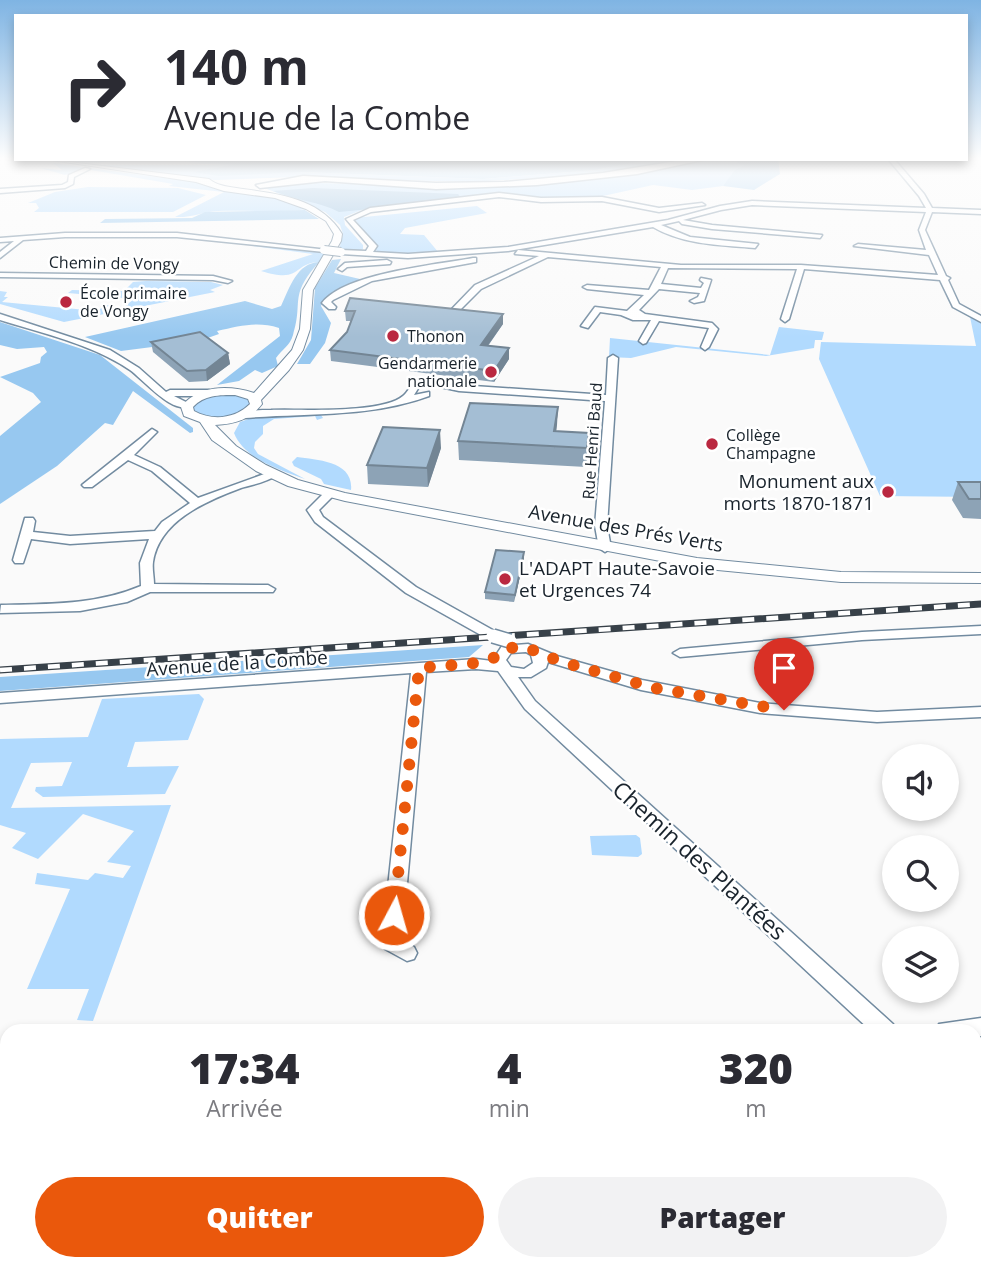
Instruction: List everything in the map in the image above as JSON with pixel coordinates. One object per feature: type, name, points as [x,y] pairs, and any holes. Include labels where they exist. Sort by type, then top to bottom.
[{"type":"main road","points":[[227,444],[227,429],[254,408],[256,399],[277,380],[303,335],[308,290],[334,250],[338,233],[327,218]]},
{"type":"main road","points":[[187,405],[209,393],[232,391],[261,383],[284,367]]},
{"type":"main road","points":[[232,391],[247,393],[256,399]]},
{"type":"main road","name":"Avenue des Prés Verts","points":[[187,405],[190,414],[204,419],[216,437],[250,464],[271,475],[329,494],[687,562],[887,579],[981,579]]},
{"type":"main road","points":[[204,419],[242,415]]},
{"type":"street","points":[[351,218],[373,246],[368,254]]},
{"type":"street","points":[[0,240],[183,235],[341,252],[408,256],[508,249],[683,218]]},
{"type":"street","points":[[927,218],[922,231],[958,307],[981,319]]},
{"type":"street","points":[[677,220],[712,227],[820,236]]},
{"type":"street","points":[[655,225],[672,234],[716,243],[755,246]]},
{"type":"street","points":[[450,315],[478,287],[583,237],[583,234]]},
{"type":"street","points":[[0,256],[22,238]]},
{"type":"street","points":[[858,246],[932,253]]},
{"type":"street","points":[[332,307],[326,303],[333,295],[370,279],[523,251],[666,266],[801,267],[946,278]]},
{"type":"street","points":[[342,269],[345,265],[390,262],[408,256]]},
{"type":"street","points":[[633,313],[637,303],[654,290],[666,266]]},
{"type":"street","points":[[785,319],[801,267]]},
{"type":"street","name":"Chemin de Vongy","points":[[0,275],[213,278],[228,281]]},
{"type":"street","points":[[694,301],[701,299],[708,282],[704,281]]},
{"type":"street","points":[[587,287],[704,291]]},
{"type":"street","points":[[585,326],[598,310],[712,326],[714,330],[705,347]]},
{"type":"street","points":[[0,317],[107,352],[163,395],[187,405]]},
{"type":"street","points":[[643,341],[656,319]]},
{"type":"street","name":"Rue Henri Baud","points":[[606,548],[601,526],[613,358]]},
{"type":"street","points":[[394,405],[423,382],[440,387],[611,398]]},
{"type":"street","points":[[156,387],[175,393],[209,393]]},
{"type":"street","points":[[242,415],[355,412],[394,405],[440,387]]},
{"type":"street","points":[[414,389],[426,394]]},
{"type":"street","points":[[256,399],[286,412]]},
{"type":"street","points":[[88,485],[127,456],[152,432]]},
{"type":"street","points":[[127,456],[156,468],[196,502]]},
{"type":"street","points":[[148,588],[146,564],[157,535],[196,502],[271,475]]},
{"type":"street","points":[[329,494],[313,510],[319,519],[404,586],[499,650],[532,650],[641,685],[748,706],[877,717],[981,712]]},
{"type":"street","points":[[19,560],[29,521]]},
{"type":"street","name":"Rue Henri Baud","points":[[580,543],[601,526]]},
{"type":"street","points":[[26,535],[70,540],[157,535]]},
{"type":"street","points":[[1,609],[80,607],[121,599],[148,588],[224,586],[268,589]]},
{"type":"street","points":[[680,653],[871,635],[981,630]]},
{"type":"street","name":"Avenue de la Combe","points":[[0,698],[477,663],[499,650],[515,674],[567,670],[667,696],[788,717],[877,723],[981,721]]},
{"type":"street","name":"Chemin des Plantées","points":[[499,650],[516,688],[544,718],[875,1024]]},
{"type":"street","points":[[516,688],[542,663],[532,650]]},
{"type":"street","points":[[407,953],[392,943],[419,668]]},
{"type":"shaded area","points":[[318,218],[319,219],[100,223],[105,219]]},
{"type":"shaded area","points":[[332,218],[344,218],[345,225],[363,245],[363,249],[358,252],[339,250],[343,234],[340,225]]},
{"type":"shaded area","points":[[354,218],[458,218],[405,228],[400,234],[424,235],[439,253],[378,253]]},
{"type":"shaded area","points":[[253,246],[327,252],[319,262],[310,263],[296,272],[284,275],[261,271],[313,254]]},
{"type":"shaded area","points":[[341,259],[334,273],[360,279],[323,301],[321,306],[331,323],[325,343],[310,364],[297,364],[311,340],[315,288],[332,260]]},
{"type":"shaded area","points":[[319,262],[303,283],[292,339],[276,358],[278,366],[262,373],[255,370],[239,381],[217,385],[280,336],[279,328],[263,325],[241,326],[217,331],[219,334],[199,341],[121,351],[85,337],[245,301],[272,309],[281,306],[300,271],[311,263]]},
{"type":"shaded area","points":[[133,282],[211,282],[223,285],[210,290],[215,292],[64,322],[0,304],[0,291],[7,292],[4,297],[8,297],[2,302],[97,311],[106,305],[124,307],[134,299],[68,293],[72,290],[124,291]]},
{"type":"shaded area","points":[[970,317],[981,321],[981,497],[880,496],[819,359],[821,342],[976,346]]},
{"type":"shaded area","points":[[0,322],[100,355],[193,428],[193,432],[190,433],[133,391],[113,425],[105,423],[57,466],[0,504],[0,436],[41,402],[33,393],[0,377],[40,363],[41,357],[47,352],[44,347],[17,349],[0,345]]},
{"type":"shaded area","points":[[779,327],[824,332],[822,340],[815,340],[814,348],[766,356],[676,347],[631,358],[609,357],[610,338],[770,355]]},
{"type":"shaded area","points":[[234,394],[248,398],[251,404],[238,413],[223,417],[208,416],[193,410],[193,406],[206,397]]},
{"type":"shaded area","points":[[321,415],[323,418],[317,420],[315,416],[274,419],[263,426],[263,434],[255,442],[254,448],[258,454],[305,479],[255,457],[239,442],[234,433],[240,422],[257,416]]},
{"type":"shaded area","points":[[297,457],[324,461],[341,468],[347,473],[351,490],[324,484],[321,479],[294,466],[292,462]]},
{"type":"shaded area","points":[[483,645],[469,657],[0,691],[0,677]]},
{"type":"shaded area","points":[[199,694],[204,699],[188,740],[135,742],[127,767],[179,766],[165,794],[43,797],[35,791],[36,787],[62,786],[72,762],[31,763],[11,808],[171,805],[93,1021],[77,1020],[89,989],[27,989],[70,889],[35,884],[37,873],[88,880],[95,873],[123,878],[131,866],[107,862],[134,831],[83,814],[38,859],[12,848],[26,833],[0,825],[0,739],[88,737],[102,699]]},
{"type":"shaded area","points":[[636,835],[640,838],[642,854],[638,857],[592,855],[590,836]]},
{"type":"building","points":[[350,298],[503,314],[481,345],[509,348],[494,371],[330,350],[347,332],[355,311],[345,311]]},
{"type":"building","points":[[200,332],[228,353],[206,370],[187,371],[151,342]]},
{"type":"building","points":[[470,403],[558,407],[554,431],[589,433],[587,448],[458,441]]},
{"type":"building","points":[[383,427],[440,430],[427,468],[367,465]]},
{"type":"building","points":[[958,482],[981,482],[981,499],[969,499]]},
{"type":"building","name":"L'ADAPT Haute-Savoie et Urgences 74","points":[[496,550],[524,552],[515,595],[485,592]]},
{"type":"railway","points":[[0,670],[981,604]]},
{"type":"place","name":"École primaire de Vongy","points":[[66,302]]},
{"type":"place","name":"Thonon","points":[[393,336]]},
{"type":"place","name":"Gendarmerie nationale","points":[[491,372]]},
{"type":"place","name":"Collège Champagne","points":[[712,444]]},
{"type":"place","name":"Monument aux morts 1870-1871","points":[[888,492]]},
{"type":"place","name":"L'ADAPT Haute-Savoie et Urgences 74","points":[[505,579]]},
{"type":"route","points":[[394,915],[419,668],[477,663],[499,656],[509,648],[525,647],[559,661],[654,688],[784,710]]}]
